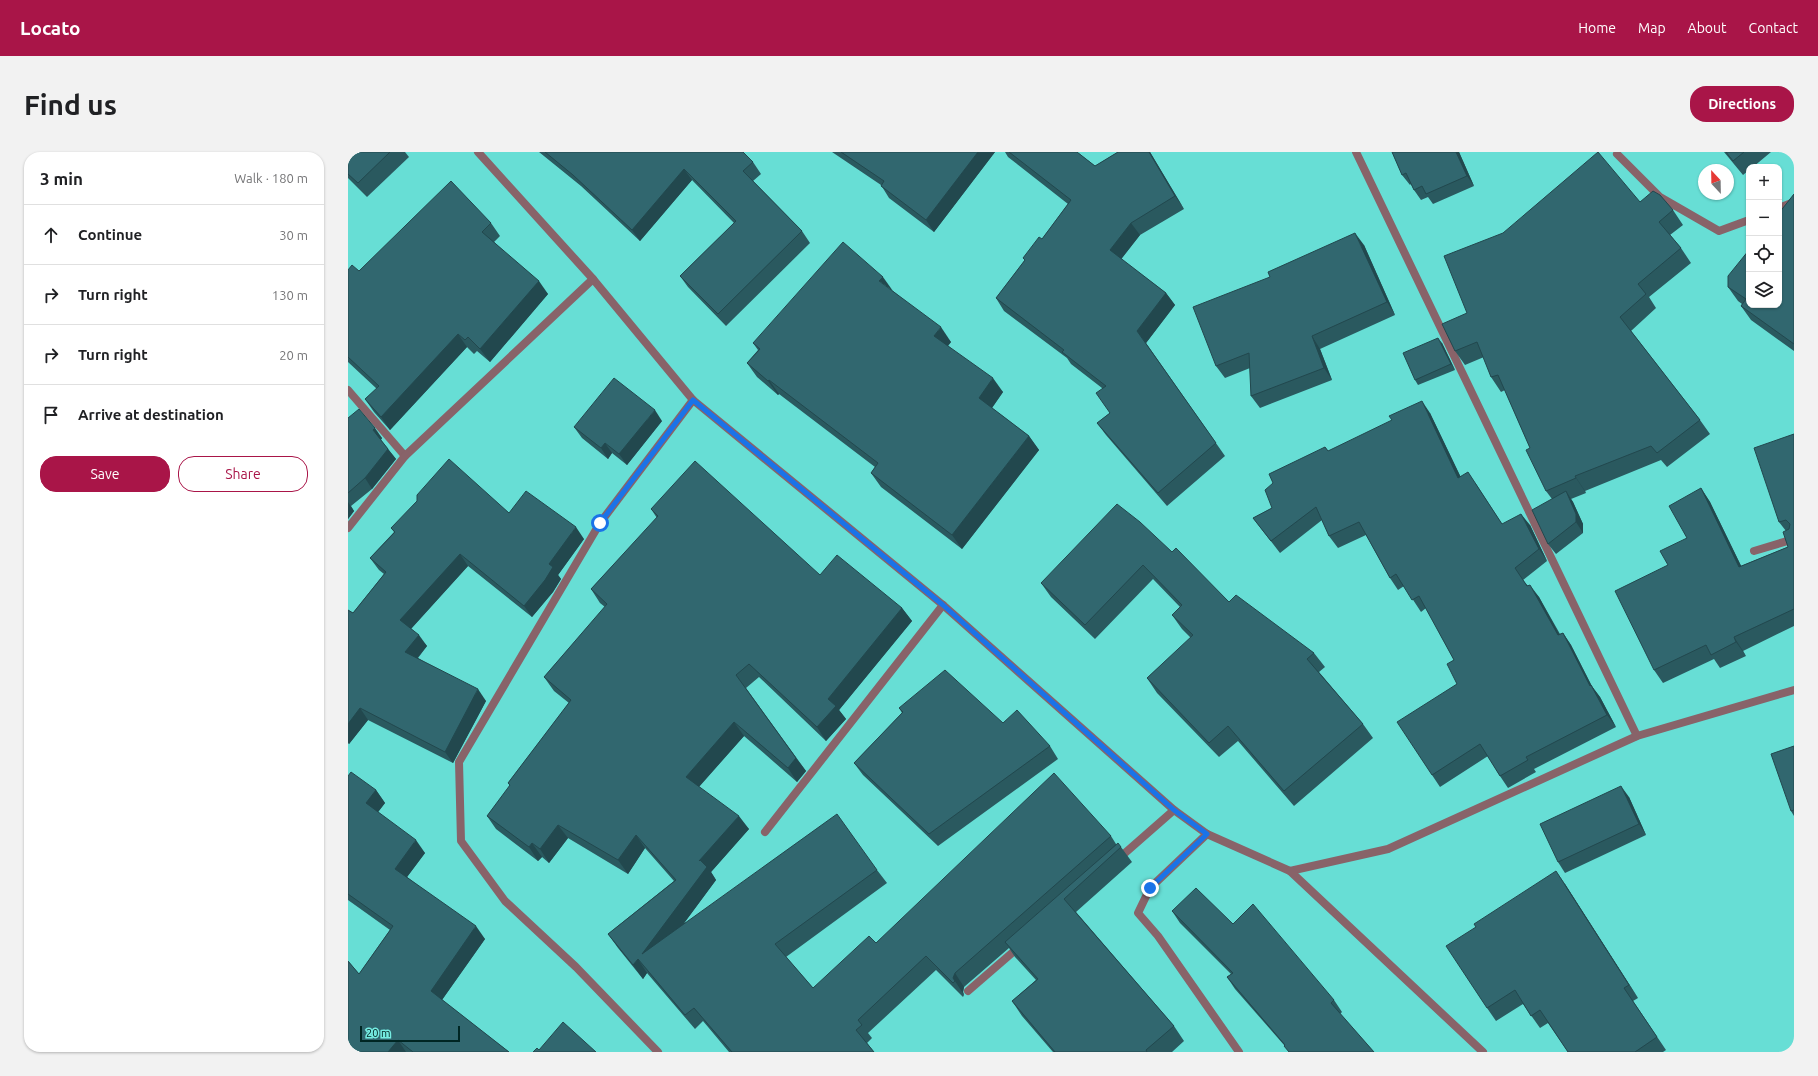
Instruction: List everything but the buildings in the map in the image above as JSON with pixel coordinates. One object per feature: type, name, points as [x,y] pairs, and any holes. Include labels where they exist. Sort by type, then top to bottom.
[{"type":"street","points":[[478,152],[593,279],[693,400],[943,605],[1174,810],[1207,834],[1290,871],[1483,1052]]},
{"type":"street","points":[[1356,152],[1637,736]]},
{"type":"street","points":[[1617,154],[1660,197],[1719,231],[1746,221]]},
{"type":"street","points":[[1782,207],[1794,202]]},
{"type":"street","points":[[348,528],[405,456],[593,279]]},
{"type":"street","points":[[348,390],[405,456]]},
{"type":"street","points":[[658,1052],[576,967],[505,901],[461,841],[459,762],[600,523],[693,400]]},
{"type":"street","points":[[1754,551],[1794,539]]},
{"type":"street","points":[[765,832],[943,605]]},
{"type":"street","points":[[1290,871],[1388,850],[1637,736],[1794,690]]},
{"type":"street","points":[[1110,867],[1174,810]]},
{"type":"street","points":[[1207,834],[1150,888],[1138,913],[1158,936],[1239,1052]]},
{"type":"street","points":[[968,991],[1027,939]]},
{"type":"route","points":[[600,523],[693,400],[943,605],[1174,810],[1207,834],[1150,888]]}]
